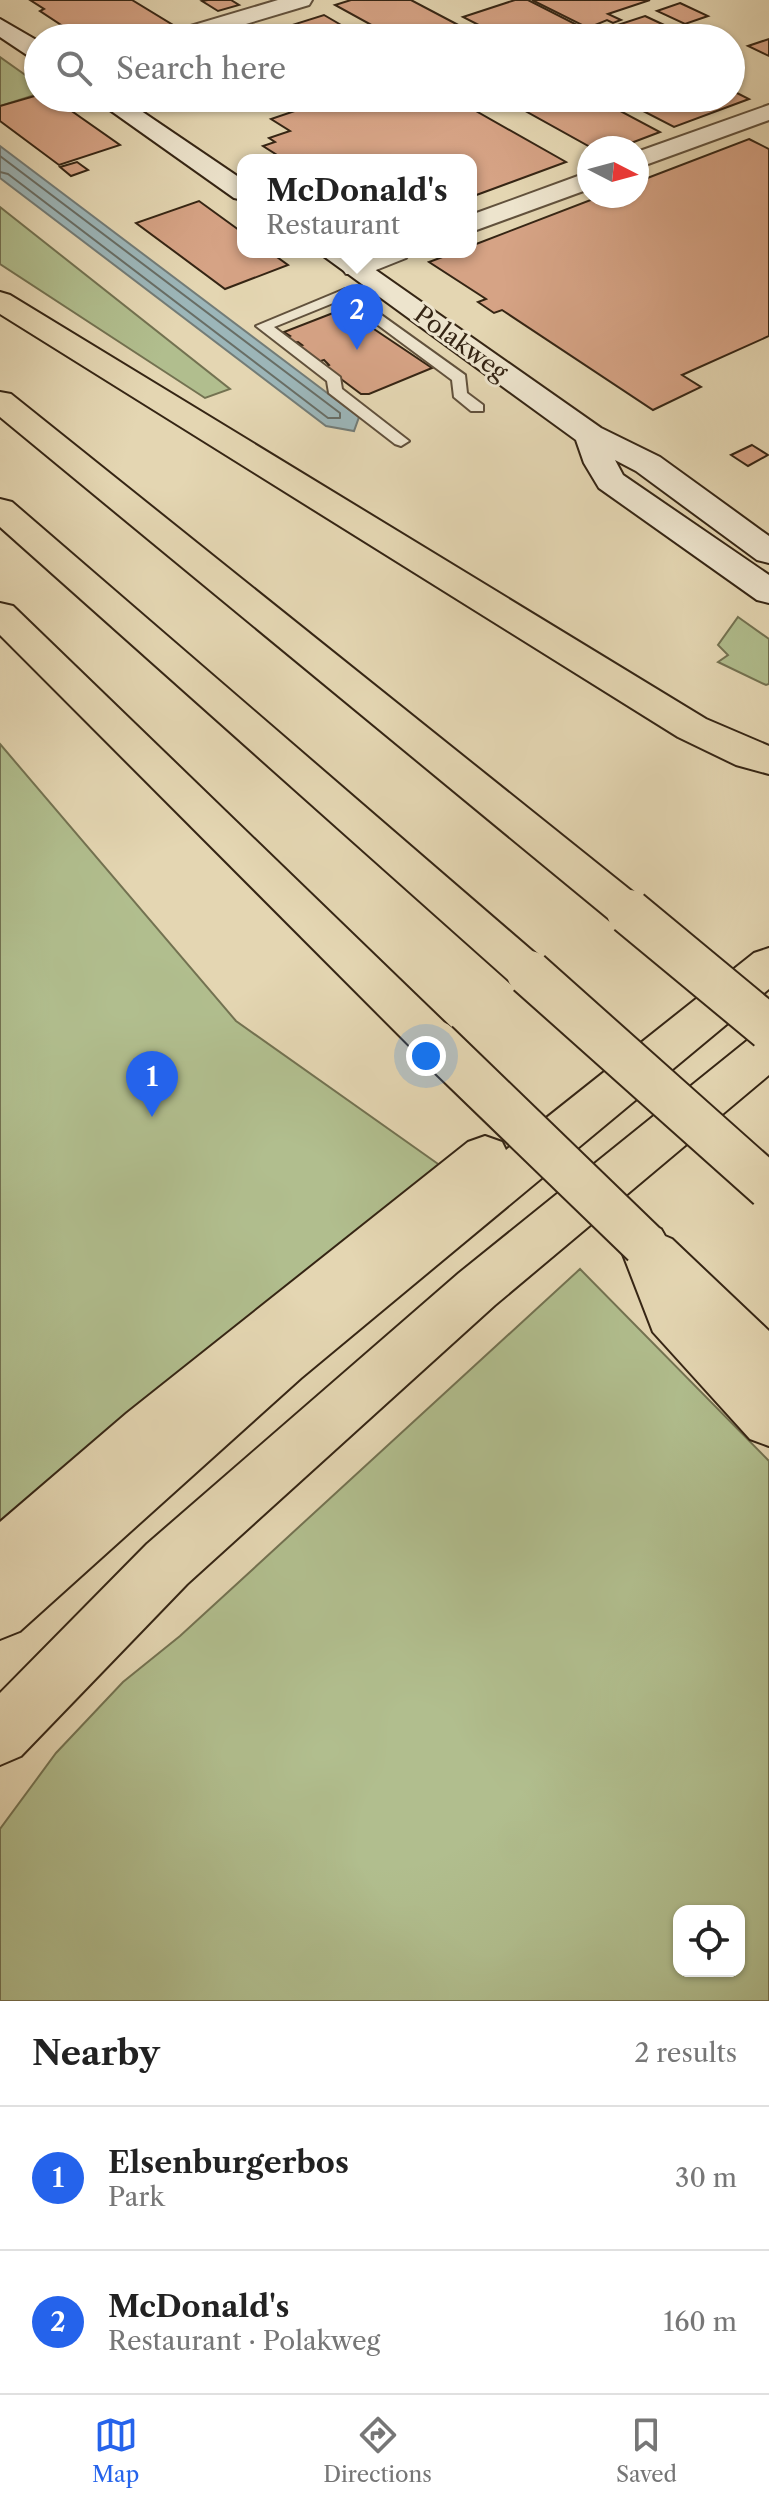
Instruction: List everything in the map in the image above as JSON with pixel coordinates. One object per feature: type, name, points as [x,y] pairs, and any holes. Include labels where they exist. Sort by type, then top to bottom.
[{"type":"highway","points":[[0,301],[692,728],[750,755],[769,760]]},
{"type":"highway","points":[[0,401],[769,1028]]},
{"type":"highway","points":[[0,509],[769,1187]]},
{"type":"highway","points":[[0,614],[644,1244],[682,1304],[769,1421]]},
{"type":"highway","points":[[0,1559],[157,1422],[769,930]]},
{"type":"highway","points":[[0,1611],[168,1458],[321,1329],[769,965]]},
{"type":"highway","points":[[0,1735],[179,1553],[477,1289],[769,1049]]},
{"type":"highway","points":[[682,1304],[769,1366]]},
{"type":"street","points":[[221,24],[301,0]]},
{"type":"street","points":[[0,26],[24,42]]},
{"type":"street","points":[[126,112],[237,188]]},
{"type":"street","points":[[649,157],[769,112]]},
{"type":"street","points":[[477,222],[577,184]]},
{"type":"street","name":"Polakweg","points":[[344,260],[590,435],[648,464],[769,552]]},
{"type":"street","points":[[590,435],[600,463],[611,481],[769,592]]},
{"type":"lane","points":[[401,441],[334,390],[335,380],[263,326],[345,293],[460,378],[459,394],[477,408]]},
{"type":"green space","points":[[0,57],[24,74],[24,98],[0,106]]},
{"type":"green space","points":[[0,207],[230,389],[205,398],[0,264]]},
{"type":"green space","points":[[738,617],[769,639],[769,684],[718,662],[728,655],[718,645]]},
{"type":"green space","points":[[0,744],[236,1021],[448,1171],[0,1537]]},
{"type":"green space","points":[[580,1269],[769,1461],[769,2001],[0,2001],[0,1829],[56,1753],[123,1682],[180,1636]]},
{"type":"water","points":[[0,146],[359,417],[354,431],[326,426],[0,178]]},
{"type":"building","points":[[30,0],[132,0],[171,24],[60,24],[40,11],[44,9]]},
{"type":"building","points":[[231,0],[239,5],[218,11],[202,1]]},
{"type":"building","points":[[351,0],[411,0],[456,24],[370,24],[335,5]]},
{"type":"building","points":[[515,0],[528,0],[575,24],[477,24],[463,17]]},
{"type":"building","points":[[532,0],[650,0],[608,14],[621,20],[613,23],[607,20],[598,24],[580,24]]},
{"type":"building","points":[[680,3],[708,16],[685,24],[657,11]]},
{"type":"building","points":[[324,15],[339,24],[295,24]]},
{"type":"building","points":[[645,16],[662,24],[621,24]]},
{"type":"building","points":[[769,39],[769,56],[748,46]]},
{"type":"building","points":[[24,99],[24,112],[73,112],[120,145],[59,165],[0,121],[0,106]]},
{"type":"building","points":[[292,112],[478,112],[566,162],[477,195],[477,154],[276,154],[263,146],[275,142],[269,138],[290,131],[271,119]]},
{"type":"building","points":[[527,112],[622,112],[660,132],[649,136],[577,136],[577,140]]},
{"type":"building","points":[[645,112],[714,112],[674,127]]},
{"type":"building","points":[[749,139],[769,149],[769,336],[682,375],[701,387],[653,410],[502,310],[494,313],[478,302],[486,299],[429,262],[440,258],[477,258],[477,244],[577,205],[577,208],[649,208],[649,177]]},
{"type":"building","points":[[77,162],[88,170],[71,176],[60,167]]},
{"type":"building","points":[[199,201],[237,229],[237,258],[278,258],[288,265],[225,289],[136,223]]},
{"type":"building","points":[[346,308],[432,368],[369,394],[361,394],[325,367],[329,365],[324,360],[318,362],[297,346],[302,345],[298,342],[293,343],[286,338],[290,336],[284,332]]},
{"type":"building","points":[[752,445],[768,455],[748,466],[731,455]]},
{"type":"place","name":"McDonald's","points":[[357,350]]},
{"type":"place","name":"Elsenburgerbos","points":[[152,1117]]}]
